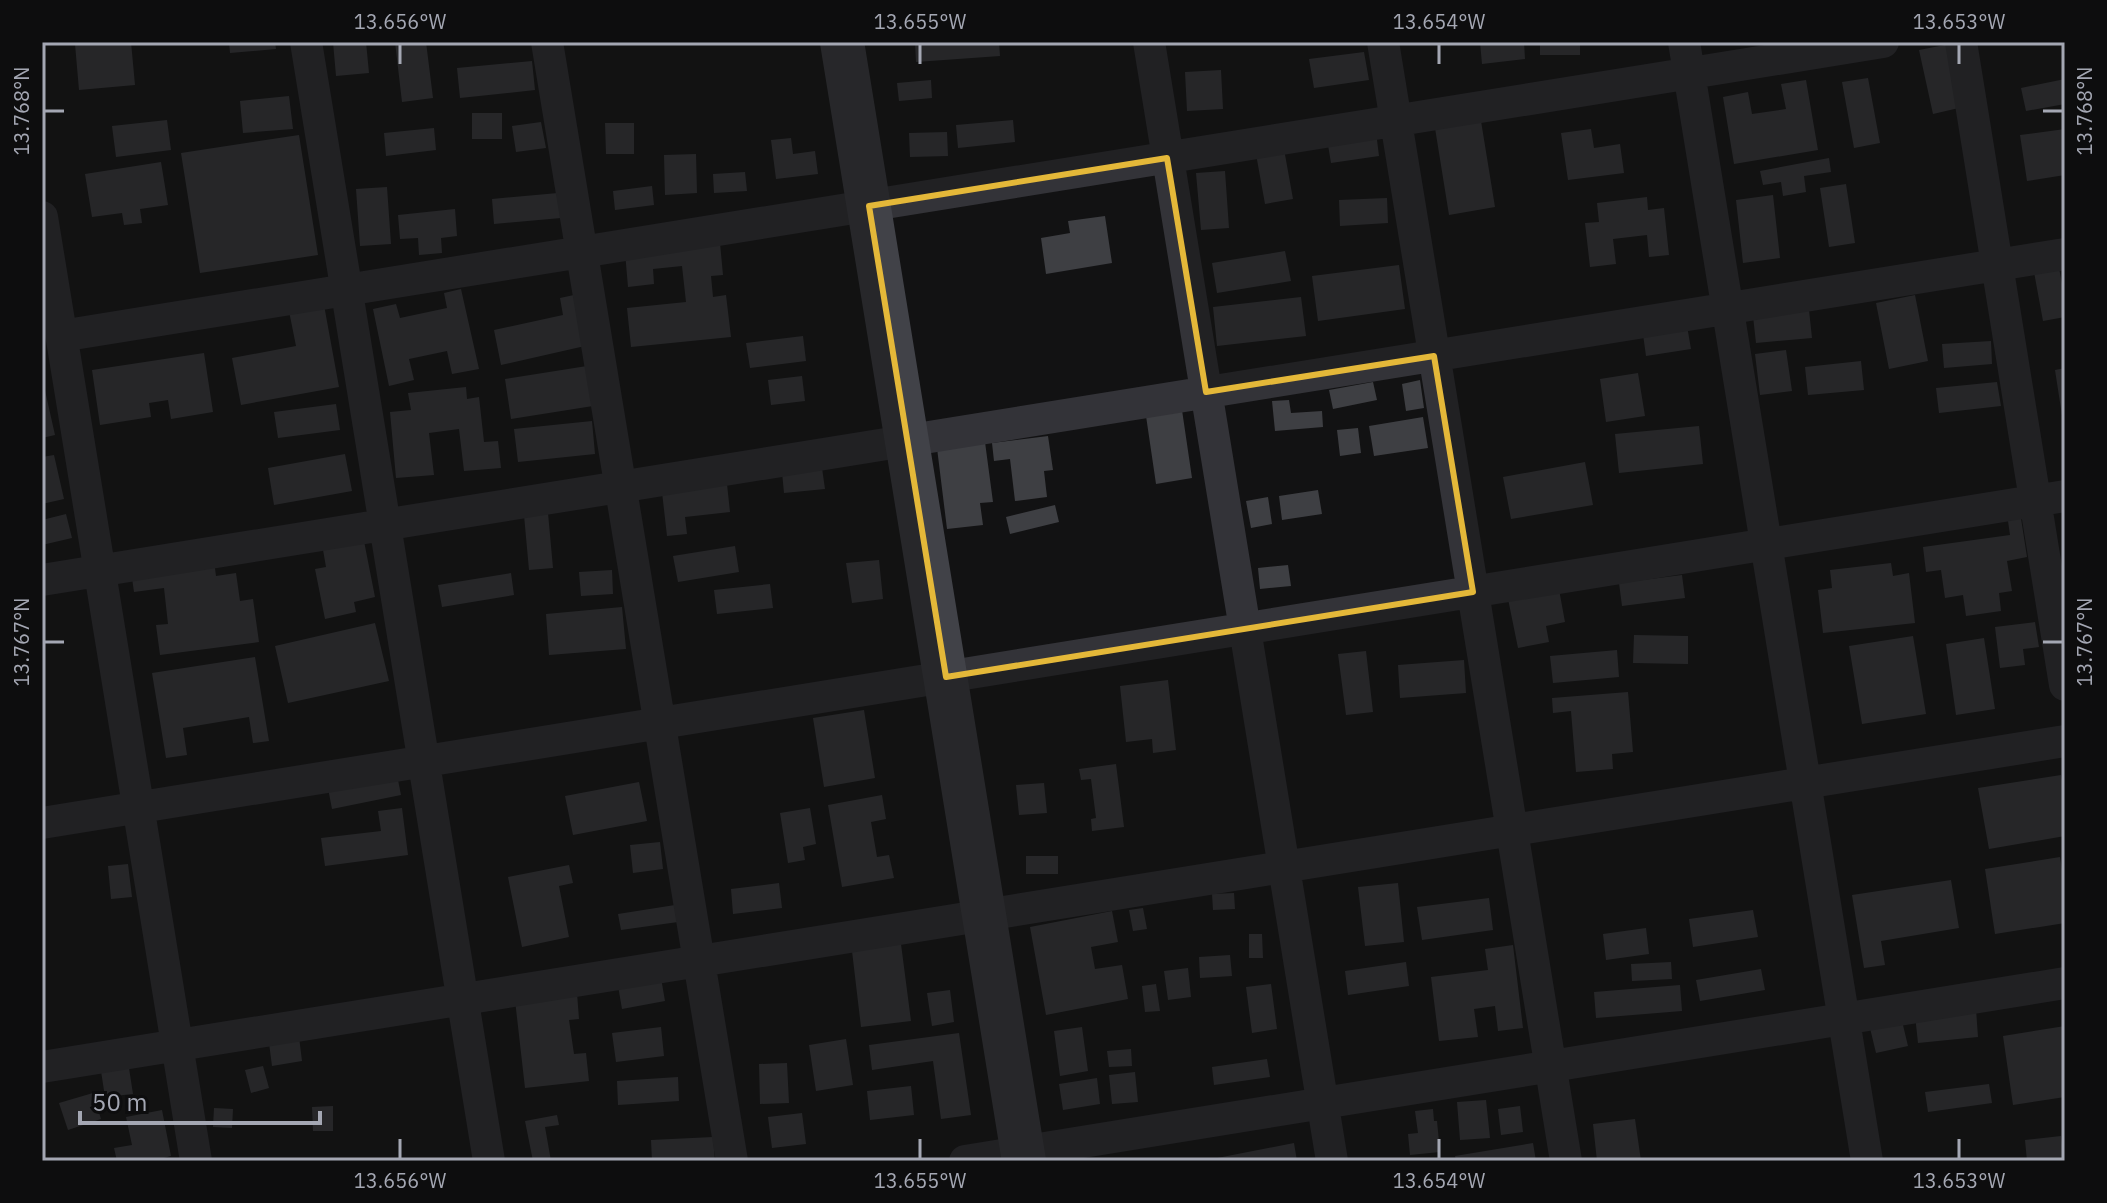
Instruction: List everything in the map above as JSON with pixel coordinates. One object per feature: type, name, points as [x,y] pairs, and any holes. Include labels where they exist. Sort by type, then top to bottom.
[{"type":"main road","points":[[842,42],[1024,1156]]},
{"type":"street","points":[[306,42],[489,1161]]},
{"type":"street","points":[[547,42],[732,1161]]},
{"type":"street","points":[[1149,42],[1332,1161]]},
{"type":"street","points":[[1383,42],[1566,1161]]},
{"type":"street","points":[[61,336],[1396,121],[1687,58],[1883,42]]},
{"type":"street","points":[[1961,42],[1997,265],[2050,499],[2065,685]]},
{"type":"street","points":[[1687,58],[1867,1161]]},
{"type":"street","points":[[42,217],[196,1161]]},
{"type":"street","points":[[42,580],[2065,254]]},
{"type":"street","points":[[42,823],[2050,499]]},
{"type":"street","points":[[42,1067],[2065,741]]},
{"type":"street","points":[[965,1161],[1024,1156],[1322,1103],[2065,983]]},
{"type":"highlighted area","points":[[1167,158],[1206,392],[1434,356],[1473,592],[946,677],[869,206]]},
{"type":"building","points":[[131,42],[135,85],[79,90],[75,44]]},
{"type":"building","points":[[229,42],[275,42],[276,49],[230,53]]},
{"type":"building","points":[[333,42],[366,42],[369,73],[336,76]]},
{"type":"building","points":[[395,42],[426,42],[433,98],[402,102]]},
{"type":"building","points":[[915,42],[999,42],[1000,56],[916,62]]},
{"type":"building","points":[[1480,42],[1524,42],[1525,59],[1482,64]]},
{"type":"building","points":[[1540,42],[1580,42],[1580,55],[1540,55]]},
{"type":"building","points":[[1950,44],[1963,107],[1933,114],[1919,50]]},
{"type":"building","points":[[1364,52],[1369,80],[1314,88],[1309,59]]},
{"type":"building","points":[[532,61],[535,90],[460,98],[457,68]]},
{"type":"building","points":[[1221,70],[1223,109],[1187,111],[1185,72]]},
{"type":"building","points":[[1868,78],[1880,143],[1854,148],[1842,82]]},
{"type":"building","points":[[2065,79],[2065,104],[2026,111],[2021,88]]},
{"type":"building","points":[[931,80],[932,98],[899,101],[897,83]]},
{"type":"building","points":[[1806,80],[1818,150],[1734,164],[1723,97],[1748,92],[1752,114],[1786,109],[1781,84]]},
{"type":"building","points":[[289,96],[293,129],[243,133],[240,101]]},
{"type":"building","points":[[472,113],[502,113],[502,139],[472,139]]},
{"type":"building","points":[[167,120],[171,150],[116,157],[112,126]]},
{"type":"building","points":[[1013,120],[1015,142],[958,148],[956,125]]},
{"type":"building","points":[[1481,121],[1495,207],[1449,215],[1435,128]]},
{"type":"building","points":[[541,122],[546,148],[516,152],[512,126]]},
{"type":"building","points":[[605,123],[634,123],[634,154],[606,154]]},
{"type":"building","points":[[434,128],[436,150],[386,156],[384,133]]},
{"type":"building","points":[[1591,129],[1594,148],[1620,144],[1624,173],[1568,180],[1561,133]]},
{"type":"building","points":[[2065,129],[2065,175],[2027,181],[2020,135]]},
{"type":"building","points":[[947,132],[948,156],[910,157],[909,133]]},
{"type":"building","points":[[1376,132],[1379,156],[1331,163],[1327,139]]},
{"type":"building","points":[[299,135],[318,255],[200,273],[181,153]]},
{"type":"building","points":[[791,138],[793,154],[815,151],[818,174],[776,179],[771,140]]},
{"type":"building","points":[[1284,149],[1293,199],[1265,204],[1256,154]]},
{"type":"building","points":[[696,154],[697,193],[665,195],[664,155]]},
{"type":"building","points":[[1829,158],[1831,172],[1804,176],[1806,192],[1783,196],[1781,182],[1763,185],[1760,171]]},
{"type":"building","points":[[161,162],[168,205],[140,209],[142,223],[124,225],[122,213],[92,217],[85,174]]},
{"type":"building","points":[[1225,171],[1229,228],[1201,230],[1196,173]]},
{"type":"building","points":[[745,172],[747,191],[714,193],[713,174]]},
{"type":"building","points":[[1846,184],[1855,243],[1829,247],[1820,188]]},
{"type":"building","points":[[652,186],[654,205],[615,210],[613,191]]},
{"type":"building","points":[[387,187],[391,244],[360,246],[356,189]]},
{"type":"building","points":[[558,193],[561,218],[494,224],[492,199]]},
{"type":"building","points":[[1773,195],[1780,258],[1743,263],[1736,200]]},
{"type":"building","points":[[1647,197],[1648,210],[1664,208],[1669,255],[1649,257],[1647,235],[1613,239],[1616,264],[1590,267],[1585,223],[1599,222],[1597,203]]},
{"type":"building","points":[[1387,198],[1388,223],[1340,226],[1339,200]]},
{"type":"building","points":[[455,209],[457,236],[441,238],[442,253],[419,255],[418,238],[400,239],[398,215]]},
{"type":"building","points":[[1105,216],[1112,263],[1046,274],[1041,238],[1070,233],[1068,221]]},
{"type":"building","points":[[720,243],[723,275],[711,276],[713,297],[726,295],[731,337],[631,347],[627,308],[686,302],[682,266],[653,269],[654,284],[628,287],[625,252]]},
{"type":"building","points":[[1285,251],[1291,281],[1217,293],[1212,263]]},
{"type":"building","points":[[1399,265],[1405,309],[1318,321],[1312,276]]},
{"type":"building","points":[[2059,268],[2065,317],[2043,321],[2034,272]]},
{"type":"building","points":[[461,289],[479,369],[452,374],[447,351],[409,359],[414,380],[389,386],[373,309],[396,304],[400,318],[447,308],[444,293]]},
{"type":"building","points":[[574,295],[585,346],[501,365],[494,330],[563,315],[560,298]]},
{"type":"building","points":[[1915,295],[1928,361],[1889,369],[1876,303]]},
{"type":"building","points":[[1301,297],[1306,336],[1217,346],[1213,307]]},
{"type":"building","points":[[324,305],[339,387],[241,405],[232,358],[296,346],[289,311]]},
{"type":"building","points":[[1809,310],[1812,338],[1756,343],[1753,316]]},
{"type":"building","points":[[1686,320],[1691,349],[1646,356],[1642,327]]},
{"type":"building","points":[[803,336],[806,361],[750,368],[746,343]]},
{"type":"building","points":[[1991,341],[1992,364],[1944,368],[1942,344]]},
{"type":"building","points":[[1786,350],[1792,391],[1760,395],[1755,354]]},
{"type":"building","points":[[204,353],[213,412],[171,419],[168,400],[149,403],[151,417],[100,425],[92,370]]},
{"type":"building","points":[[1861,361],[1864,390],[1808,395],[1805,367]]},
{"type":"building","points":[[587,366],[593,406],[511,419],[505,379]]},
{"type":"building","points":[[2065,368],[2065,422],[2063,422],[2055,370]]},
{"type":"building","points":[[1638,373],[1645,416],[1606,422],[1600,379]]},
{"type":"building","points":[[802,376],[805,401],[771,405],[768,380]]},
{"type":"building","points":[[42,377],[55,435],[42,438]]},
{"type":"building","points":[[1420,380],[1424,408],[1406,411],[1402,384]]},
{"type":"building","points":[[1373,382],[1377,400],[1333,409],[1329,390]]},
{"type":"building","points":[[1997,382],[2001,406],[1939,413],[1936,388]]},
{"type":"building","points":[[466,387],[467,399],[479,397],[484,442],[498,441],[501,468],[464,471],[459,429],[429,433],[434,475],[396,478],[390,412],[411,410],[408,393]]},
{"type":"building","points":[[1289,400],[1291,413],[1322,411],[1323,427],[1275,431],[1272,401]]},
{"type":"building","points":[[336,404],[340,430],[278,438],[274,412]]},
{"type":"building","points":[[1182,410],[1192,478],[1156,484],[1146,416]]},
{"type":"building","points":[[1423,417],[1428,448],[1374,456],[1369,426]]},
{"type":"building","points":[[592,421],[595,454],[518,462],[514,429]]},
{"type":"building","points":[[1699,426],[1703,464],[1619,473],[1615,434]]},
{"type":"building","points":[[1358,428],[1361,453],[1340,456],[1337,430]]},
{"type":"building","points":[[1048,436],[1053,470],[1044,471],[1047,497],[1015,501],[1010,459],[994,461],[992,443]]},
{"type":"building","points":[[985,442],[993,502],[980,503],[983,525],[947,529],[937,448]]},
{"type":"building","points":[[345,454],[352,491],[274,505],[268,468]]},
{"type":"building","points":[[54,455],[64,499],[42,504],[42,457]]},
{"type":"building","points":[[1585,462],[1593,505],[1511,519],[1503,477]]},
{"type":"building","points":[[822,468],[825,489],[784,493],[782,472]]},
{"type":"building","points":[[727,484],[730,512],[685,517],[687,534],[667,536],[662,492]]},
{"type":"building","points":[[1318,490],[1322,514],[1282,520],[1279,496]]},
{"type":"building","points":[[1268,497],[1272,524],[1251,528],[1246,501]]},
{"type":"building","points":[[1055,505],[1059,522],[1010,534],[1006,517]]},
{"type":"building","points":[[2020,512],[2027,557],[2007,561],[2012,591],[1999,593],[2001,611],[1966,616],[1963,595],[1945,598],[1941,570],[1926,572],[1923,547],[2010,535],[2007,514]]},
{"type":"building","points":[[548,513],[553,568],[529,570],[524,515]]},
{"type":"building","points":[[66,514],[72,538],[42,545],[42,520]]},
{"type":"building","points":[[363,536],[375,597],[354,602],[356,612],[325,619],[315,569],[326,567],[322,544]]},
{"type":"building","points":[[735,546],[739,572],[678,582],[673,556]]},
{"type":"building","points":[[879,560],[883,599],[852,603],[846,563]]},
{"type":"building","points":[[214,561],[216,576],[236,573],[240,601],[253,599],[259,642],[160,655],[156,625],[168,624],[164,588],[134,592],[131,571]]},
{"type":"building","points":[[1891,563],[1893,576],[1909,573],[1915,623],[1823,633],[1818,590],[1832,588],[1830,570]]},
{"type":"building","points":[[1288,565],[1291,586],[1260,589],[1258,568]]},
{"type":"building","points":[[612,570],[613,594],[581,596],[579,572]]},
{"type":"building","points":[[511,573],[514,595],[442,607],[438,585]]},
{"type":"building","points":[[1682,575],[1685,598],[1622,606],[1619,583]]},
{"type":"building","points":[[770,584],[773,608],[717,614],[714,590]]},
{"type":"building","points":[[1558,584],[1565,622],[1546,626],[1549,642],[1518,648],[1507,594]]},
{"type":"building","points":[[622,607],[626,649],[549,655],[546,614]]},
{"type":"building","points":[[2035,622],[2039,647],[2023,649],[2025,665],[2000,668],[1995,627]]},
{"type":"building","points":[[375,623],[389,681],[288,703],[275,646]]},
{"type":"building","points":[[1634,635],[1688,636],[1688,664],[1633,663]]},
{"type":"building","points":[[1913,636],[1926,714],[1862,724],[1849,646]]},
{"type":"building","points":[[1984,638],[1995,709],[1956,715],[1946,644]]},
{"type":"building","points":[[1617,650],[1619,677],[1553,683],[1550,656]]},
{"type":"building","points":[[1366,651],[1373,712],[1346,715],[1338,654]]},
{"type":"building","points":[[255,657],[269,741],[253,743],[249,717],[183,728],[187,755],[166,758],[152,673]]},
{"type":"building","points":[[1464,660],[1466,693],[1400,698],[1398,665]]},
{"type":"building","points":[[1168,680],[1176,750],[1153,753],[1152,739],[1126,742],[1120,686]]},
{"type":"building","points":[[1628,692],[1633,752],[1612,754],[1613,769],[1576,772],[1571,711],[1553,713],[1552,698]]},
{"type":"building","points":[[864,710],[875,778],[824,787],[813,718]]},
{"type":"building","points":[[1116,764],[1124,827],[1092,831],[1091,819],[1096,818],[1091,779],[1081,780],[1079,769]]},
{"type":"building","points":[[396,770],[401,795],[332,809],[327,783]]},
{"type":"building","points":[[2061,775],[2065,797],[2065,836],[1989,849],[1978,788]]},
{"type":"building","points":[[639,782],[647,821],[573,835],[565,796]]},
{"type":"building","points":[[1044,783],[1047,813],[1019,815],[1016,785]]},
{"type":"building","points":[[882,795],[886,819],[871,822],[877,857],[889,855],[894,878],[842,887],[828,805]]},
{"type":"building","points":[[402,808],[408,855],[325,866],[321,838],[381,831],[378,811]]},
{"type":"building","points":[[810,808],[816,844],[803,847],[805,860],[788,863],[780,813]]},
{"type":"building","points":[[660,842],[663,869],[633,873],[630,845]]},
{"type":"building","points":[[1026,856],[1058,856],[1058,874],[1026,874]]},
{"type":"building","points":[[2060,857],[2065,888],[2065,923],[1995,934],[1985,869]]},
{"type":"building","points":[[128,864],[132,897],[111,899],[108,866]]},
{"type":"building","points":[[569,865],[573,883],[559,886],[569,937],[522,947],[508,877]]},
{"type":"building","points":[[1951,880],[1959,928],[1881,941],[1885,965],[1864,968],[1852,895]]},
{"type":"building","points":[[779,883],[782,908],[733,914],[731,889]]},
{"type":"building","points":[[1398,883],[1404,942],[1365,946],[1358,887]]},
{"type":"building","points":[[1234,893],[1235,909],[1213,910],[1212,894]]},
{"type":"building","points":[[1489,898],[1493,930],[1422,940],[1417,907]]},
{"type":"building","points":[[675,905],[678,922],[621,930],[618,914]]},
{"type":"building","points":[[1143,908],[1147,929],[1133,931],[1129,910]]},
{"type":"building","points":[[1753,910],[1758,937],[1693,947],[1689,919]]},
{"type":"building","points":[[1112,911],[1118,942],[1091,947],[1095,969],[1122,965],[1128,999],[1046,1015],[1030,927]]},
{"type":"building","points":[[1646,928],[1649,954],[1606,960],[1603,934]]},
{"type":"building","points":[[1249,934],[1262,934],[1263,958],[1249,958]]},
{"type":"building","points":[[901,944],[911,1021],[861,1027],[852,951]]},
{"type":"building","points":[[1513,945],[1523,1028],[1498,1031],[1495,1006],[1474,1009],[1478,1037],[1439,1041],[1431,977],[1488,970],[1485,949]]},
{"type":"building","points":[[1230,955],[1232,976],[1200,978],[1199,957]]},
{"type":"building","points":[[1406,962],[1409,986],[1348,995],[1345,971]]},
{"type":"building","points":[[1671,962],[1672,979],[1632,981],[1631,964]]},
{"type":"building","points":[[1188,968],[1191,997],[1168,1000],[1164,971]]},
{"type":"building","points":[[1761,969],[1765,990],[1700,1001],[1696,980]]},
{"type":"building","points":[[660,972],[665,1001],[622,1009],[617,980]]},
{"type":"building","points":[[1156,984],[1160,1011],[1145,1012],[1142,986]]},
{"type":"building","points":[[1271,984],[1277,1029],[1252,1033],[1246,987]]},
{"type":"building","points":[[1680,985],[1682,1011],[1596,1018],[1594,992]]},
{"type":"building","points":[[950,990],[954,1022],[932,1026],[927,993]]},
{"type":"building","points":[[577,993],[579,1019],[569,1020],[574,1054],[586,1053],[589,1081],[525,1088],[515,1000]]},
{"type":"building","points":[[1976,1009],[1978,1037],[1918,1043],[1915,1015]]},
{"type":"building","points":[[1902,1021],[1908,1046],[1876,1053],[1870,1028]]},
{"type":"building","points":[[2065,1026],[2065,1097],[2013,1105],[2003,1036]]},
{"type":"building","points":[[661,1027],[664,1056],[616,1062],[612,1033]]},
{"type":"building","points":[[1082,1027],[1088,1071],[1060,1076],[1054,1031]]},
{"type":"building","points":[[959,1033],[971,1115],[941,1119],[933,1061],[872,1070],[869,1045]]},
{"type":"building","points":[[299,1037],[302,1061],[272,1066],[269,1043]]},
{"type":"building","points":[[846,1039],[853,1085],[816,1091],[809,1045]]},
{"type":"building","points":[[1131,1049],[1132,1066],[1109,1067],[1107,1051]]},
{"type":"building","points":[[1267,1059],[1270,1077],[1214,1085],[1212,1067]]},
{"type":"building","points":[[787,1063],[789,1103],[760,1104],[759,1064]]},
{"type":"building","points":[[263,1066],[269,1088],[251,1093],[245,1070]]},
{"type":"building","points":[[129,1068],[133,1094],[105,1097],[101,1071]]},
{"type":"building","points":[[1135,1072],[1138,1102],[1112,1104],[1109,1075]]},
{"type":"building","points":[[678,1077],[679,1101],[618,1105],[617,1081]]},
{"type":"building","points":[[1097,1078],[1100,1104],[1063,1110],[1059,1084]]},
{"type":"building","points":[[1989,1084],[1992,1103],[1928,1112],[1925,1092]]},
{"type":"building","points":[[911,1086],[914,1115],[870,1120],[867,1091]]},
{"type":"building","points":[[93,1093],[101,1119],[68,1130],[59,1103]]},
{"type":"building","points":[[1486,1100],[1490,1138],[1460,1140],[1457,1102]]},
{"type":"building","points":[[333,1106],[333,1131],[313,1131],[312,1107]]},
{"type":"building","points":[[1520,1106],[1523,1132],[1501,1135],[1498,1109]]},
{"type":"building","points":[[214,1108],[233,1109],[232,1128],[213,1127]]},
{"type":"building","points":[[1433,1109],[1440,1152],[1410,1155],[1408,1134],[1418,1133],[1415,1111]]},
{"type":"building","points":[[162,1110],[171,1156],[153,1161],[117,1161],[114,1148],[132,1145],[126,1117]]},
{"type":"building","points":[[802,1113],[806,1144],[772,1148],[768,1117]]},
{"type":"building","points":[[557,1115],[559,1125],[545,1127],[551,1161],[533,1161],[525,1121]]},
{"type":"building","points":[[1635,1119],[1641,1161],[1597,1161],[1593,1124]]},
{"type":"building","points":[[2061,1136],[2064,1161],[2027,1161],[2025,1140]]},
{"type":"building","points":[[713,1137],[715,1161],[652,1161],[651,1140]]},
{"type":"building","points":[[1294,1143],[1297,1161],[1207,1160]]},
{"type":"building","points":[[1533,1143],[1536,1161],[1456,1161],[1455,1156]]}]
